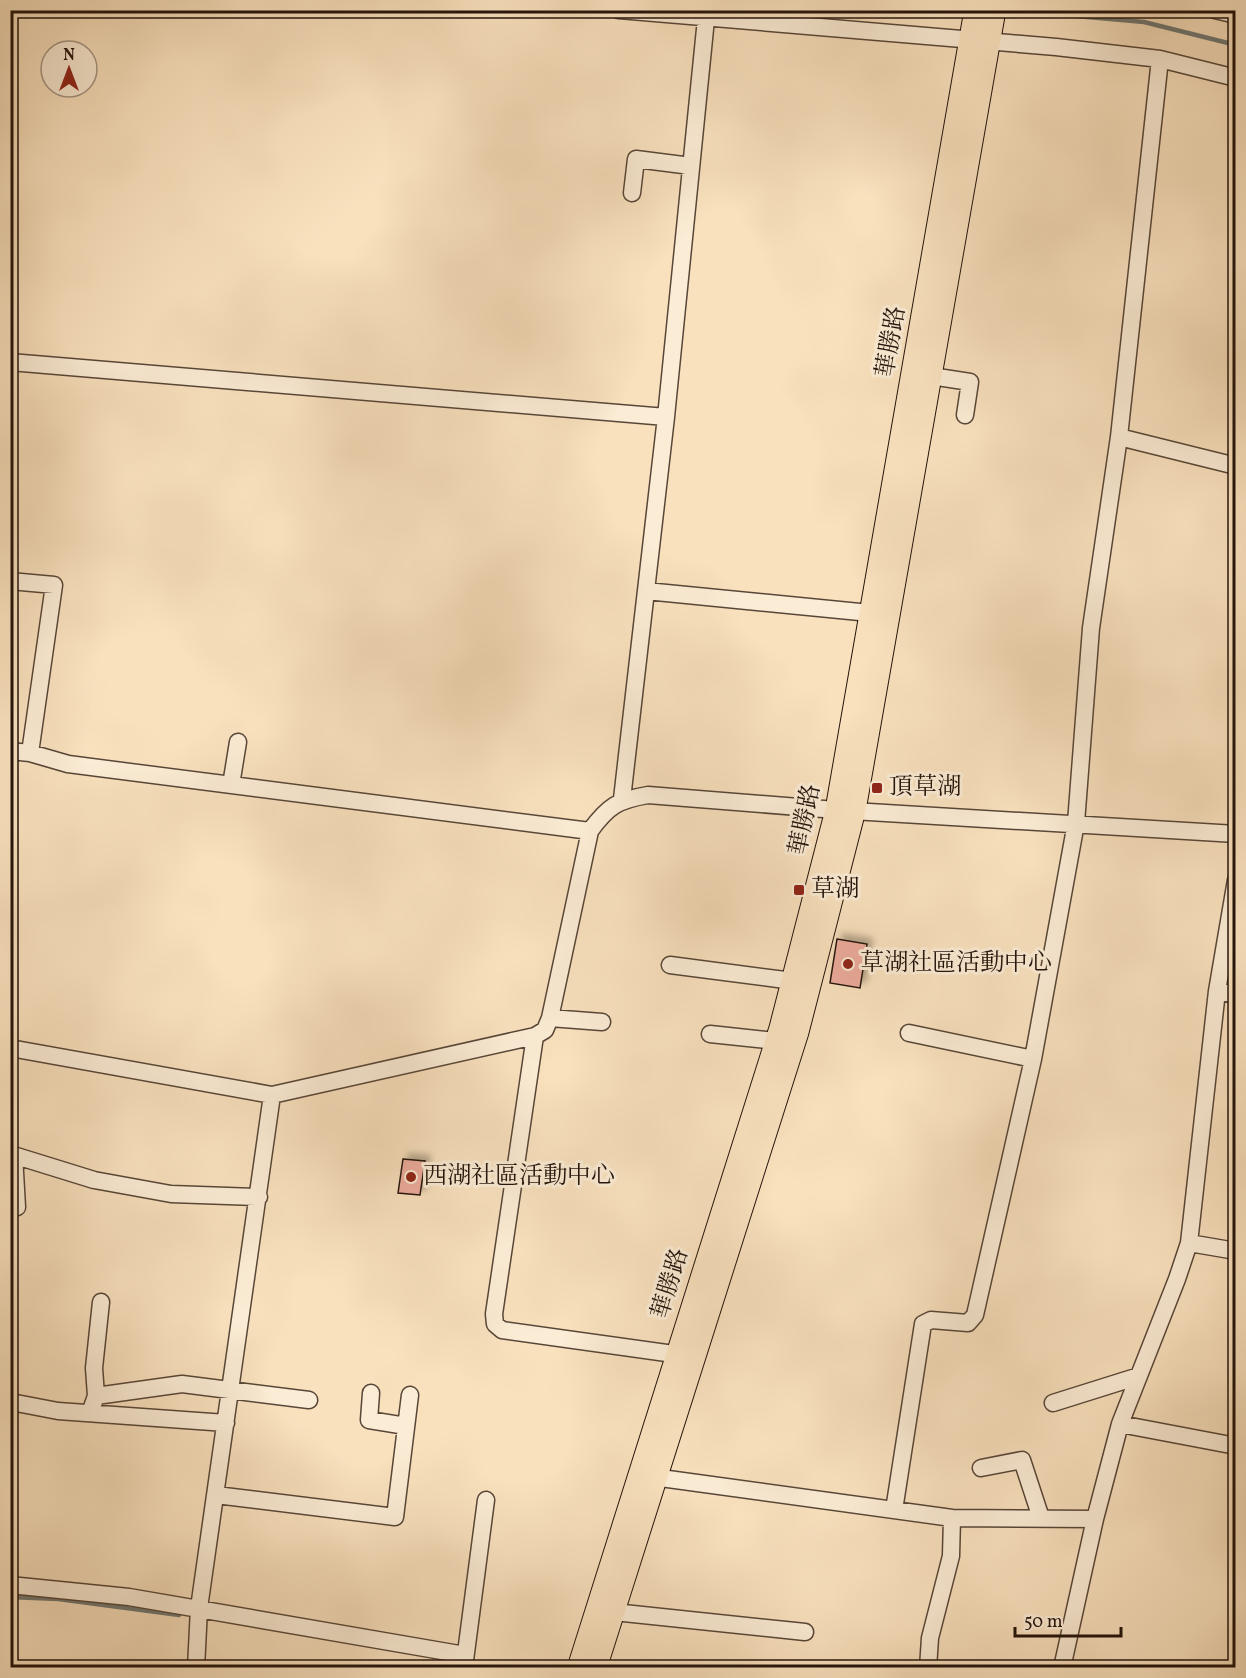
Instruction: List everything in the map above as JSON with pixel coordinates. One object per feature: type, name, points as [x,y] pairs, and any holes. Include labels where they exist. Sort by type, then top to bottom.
[{"type":"main road","name":"華勝路","points":[[686,1356],[798,1032],[846,810],[931,376],[982,27]]},
{"type":"main road","name":"華勝路","points":[[578,1668],[648,1477],[686,1356],[793,981],[846,810],[870,613],[982,27]]},
{"type":"main road","name":"華勝路","points":[[596,1668],[614,1612],[648,1477]]},
{"type":"street","points":[[619,10],[706,19],[982,27],[1160,59],[1236,78]]},
{"type":"street","points":[[1215,10],[1236,15]]},
{"type":"street","points":[[622,799],[666,417],[706,19]]},
{"type":"street","points":[[894,1510],[923,1324],[931,1320],[968,1323],[975,1316],[1033,1059],[1076,823],[1091,628],[1119,437],[1160,59]]},
{"type":"street","points":[[632,193],[636,159],[692,166]]},
{"type":"street","points":[[10,362],[666,417]]},
{"type":"street","points":[[931,376],[970,382],[965,415]]},
{"type":"street","points":[[1119,437],[1236,466]]},
{"type":"street","points":[[10,581],[54,585],[30,753]]},
{"type":"street","points":[[646,591],[870,613]]},
{"type":"street","points":[[231,785],[238,742]]},
{"type":"street","points":[[10,750],[68,764],[590,831]]},
{"type":"street","points":[[11,1048],[272,1095],[535,1036],[545,1030],[550,1018],[590,831],[603,813],[622,799],[648,795],[846,810],[1236,834]]},
{"type":"street","points":[[1062,1668],[1095,1519],[1120,1424],[1178,1279],[1189,1243],[1217,991],[1236,880]]},
{"type":"street","points":[[670,965],[793,981]]},
{"type":"street","points":[[1217,991],[1236,995]]},
{"type":"street","points":[[550,1018],[602,1022]]},
{"type":"street","points":[[909,1033],[1033,1059]]},
{"type":"street","points":[[710,1034],[776,1041]]},
{"type":"street","points":[[535,1036],[496,1303],[495,1324],[502,1330],[686,1356]]},
{"type":"street","points":[[195,1668],[199,1608],[272,1095]]},
{"type":"street","points":[[10,1209],[17,1207],[12,1154],[94,1180],[171,1194],[259,1197]]},
{"type":"street","points":[[1189,1243],[1236,1251]]},
{"type":"street","points":[[90,1413],[96,1395],[94,1368],[101,1302]]},
{"type":"street","points":[[1053,1403],[1139,1376]]},
{"type":"street","points":[[96,1395],[182,1384],[231,1388],[309,1400]]},
{"type":"street","points":[[371,1393],[369,1420],[406,1425]]},
{"type":"street","points":[[216,1495],[395,1517],[410,1395]]},
{"type":"street","points":[[11,1402],[58,1411],[226,1423]]},
{"type":"street","points":[[1120,1424],[1236,1446]]},
{"type":"street","points":[[981,1468],[1022,1460],[1041,1518]]},
{"type":"street","points":[[648,1477],[952,1518],[1095,1519]]},
{"type":"street","points":[[10,1585],[129,1596],[464,1661],[486,1500]]},
{"type":"street","points":[[928,1668],[930,1638],[951,1556],[952,1518]]},
{"type":"street","points":[[614,1612],[805,1632]]},
{"type":"building","name":"草湖社區活動中心","points":[[837,939],[867,944],[860,988],[830,983]]},
{"type":"building","name":"西湖社區活動中心","points":[[403,1159],[425,1161],[420,1195],[398,1193]]},
{"type":"waterway","points":[[1007,10],[1144,22],[1236,45]]},
{"type":"waterway","points":[[10,1597],[58,1599],[179,1615]]},
{"type":"place","name":"頂草湖","points":[[877,788]]},
{"type":"place","name":"草湖","points":[[799,890]]},
{"type":"place","name":"草湖社區活動中心","points":[[848,964]]},
{"type":"place","name":"西湖社區活動中心","points":[[411,1177]]}]
